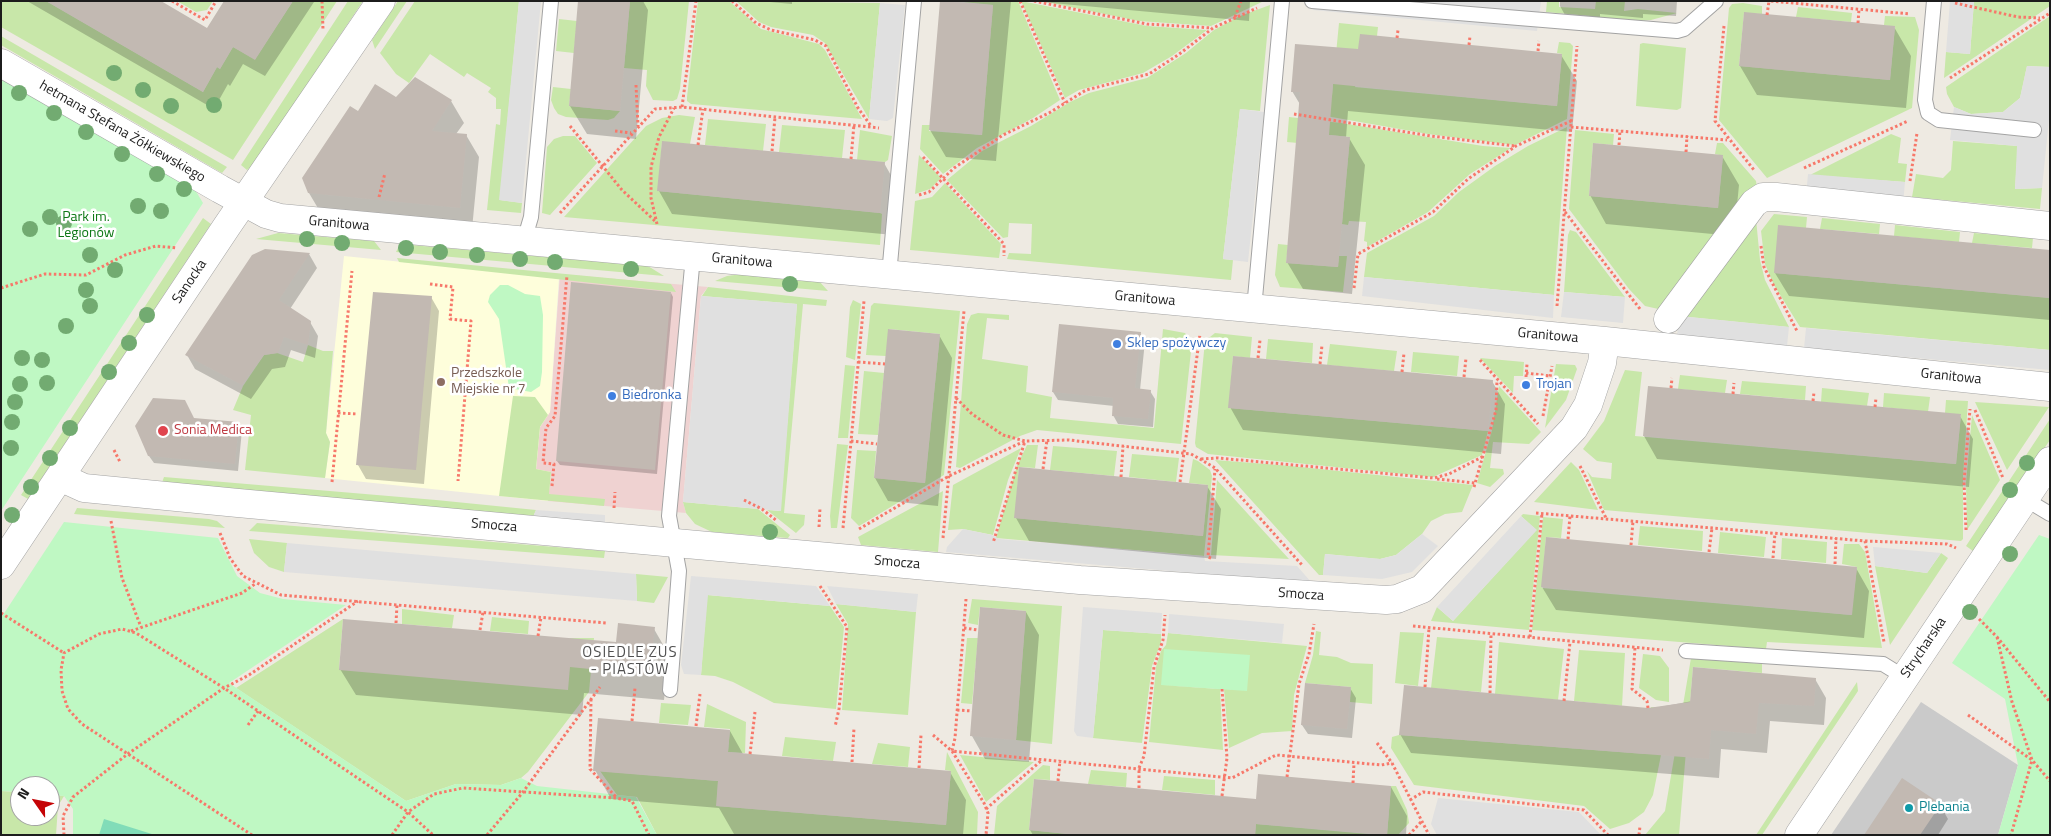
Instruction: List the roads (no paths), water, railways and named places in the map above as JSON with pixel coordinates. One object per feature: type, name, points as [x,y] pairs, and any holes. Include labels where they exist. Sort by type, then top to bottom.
[{"type":"street","name":"Sanocka","points":[[1,565],[381,1]]},
{"type":"street","name":"hetmana Stefana Żółkiewskiego","points":[[1,62],[244,202]]},
{"type":"street","points":[[1668,319],[1754,203],[1763,197],[2050,226]]},
{"type":"street","name":"Granitowa","points":[[244,202],[266,214],[280,218],[888,275],[1257,321],[1605,341],[2050,386]]},
{"type":"street","name":"Smocza","points":[[60,477],[84,488],[1090,580],[1386,600],[1397,599],[1422,589],[1574,428],[1588,405],[1602,363],[1605,341]]},
{"type":"street","name":"Strycharska","points":[[1799,835],[2050,461]]},
{"type":"lane","points":[[524,241],[531,217],[551,1]]},
{"type":"lane","points":[[888,275],[914,1]]},
{"type":"lane","points":[[1257,321],[1282,1]]},
{"type":"lane","points":[[1312,1],[1677,31],[1684,29],[1716,1]]},
{"type":"lane","points":[[1934,1],[1925,100],[1928,113],[1939,120],[2034,130]]},
{"type":"lane","points":[[670,690],[679,571],[669,516],[693,256]]},
{"type":"lane","points":[[2025,499],[2050,514]]},
{"type":"lane","points":[[1686,651],[1883,664],[1904,677]]},
{"type":"place","name":"Sklep spożywczy","points":[[1117,344]]},
{"type":"place","name":"Przedszkole Miejskie nr 7","points":[[441,382]]},
{"type":"place","name":"Trojan","points":[[1526,385]]},
{"type":"place","name":"Biedronka","points":[[612,396]]},
{"type":"place","name":"Sonia Medica","points":[[163,431]]},
{"type":"place","name":"Plebania","points":[[1909,808]]},
{"type":"district","name":"OSIEDLE ZUS - PIASTÓW","points":[[630,662]]},
{"type":"park label","name":"Park im. Legionów","points":[[86,226]]}]
